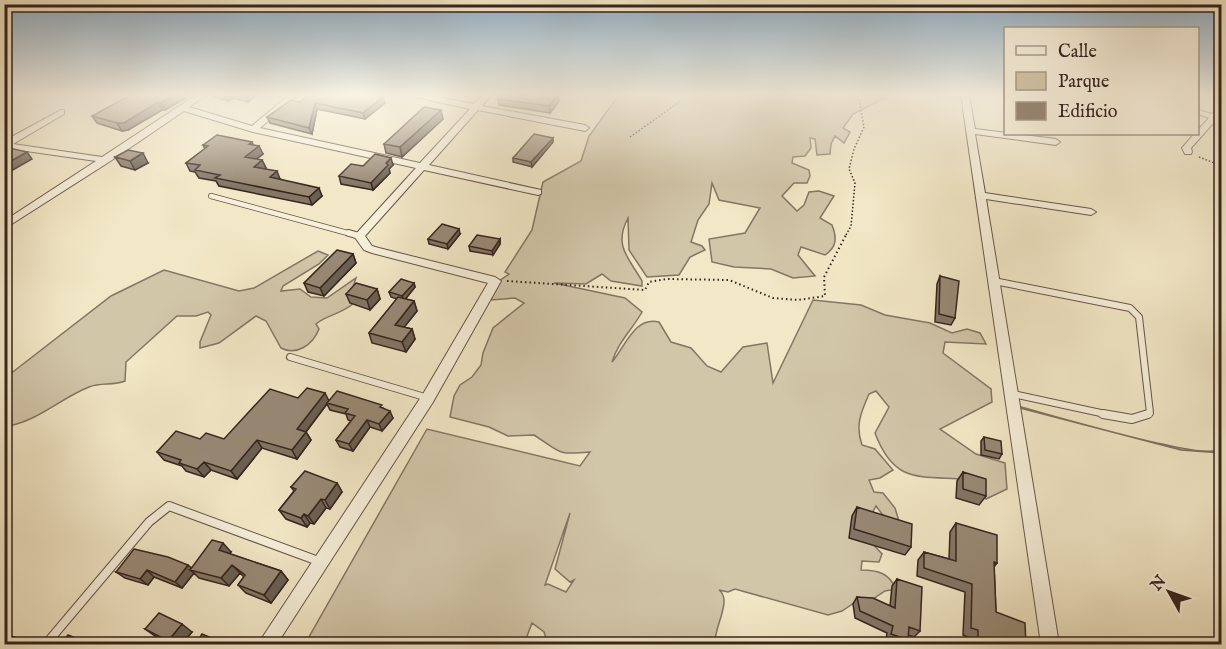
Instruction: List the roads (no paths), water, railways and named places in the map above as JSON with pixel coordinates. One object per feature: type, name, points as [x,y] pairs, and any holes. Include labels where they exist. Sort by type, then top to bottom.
[{"type":"street","points":[[5,145],[38,125]]},
{"type":"street","points":[[4,226],[157,125]]},
{"type":"street","points":[[241,125],[538,192]]},
{"type":"street","points":[[253,129],[257,125]]},
{"type":"street","points":[[267,645],[428,398],[495,281],[376,251],[368,248],[359,236],[459,125]]},
{"type":"street","points":[[571,125],[585,128]]},
{"type":"street","points":[[970,125],[1050,645]]},
{"type":"street","points":[[1188,152],[1186,148],[1210,125]]},
{"type":"street","points":[[971,131],[1056,142]]},
{"type":"street","points":[[5,145],[106,160]]},
{"type":"street","points":[[980,195],[1091,212]]},
{"type":"lane","points":[[211,196],[359,236]]},
{"type":"lane","points":[[993,281],[1080,296],[1130,308],[1135,312],[1139,316],[1150,413],[1132,419],[1118,417],[1011,393]]},
{"type":"lane","points":[[290,357],[428,398]]},
{"type":"lane","points":[[46,645],[148,522],[169,506],[321,562]]}]
